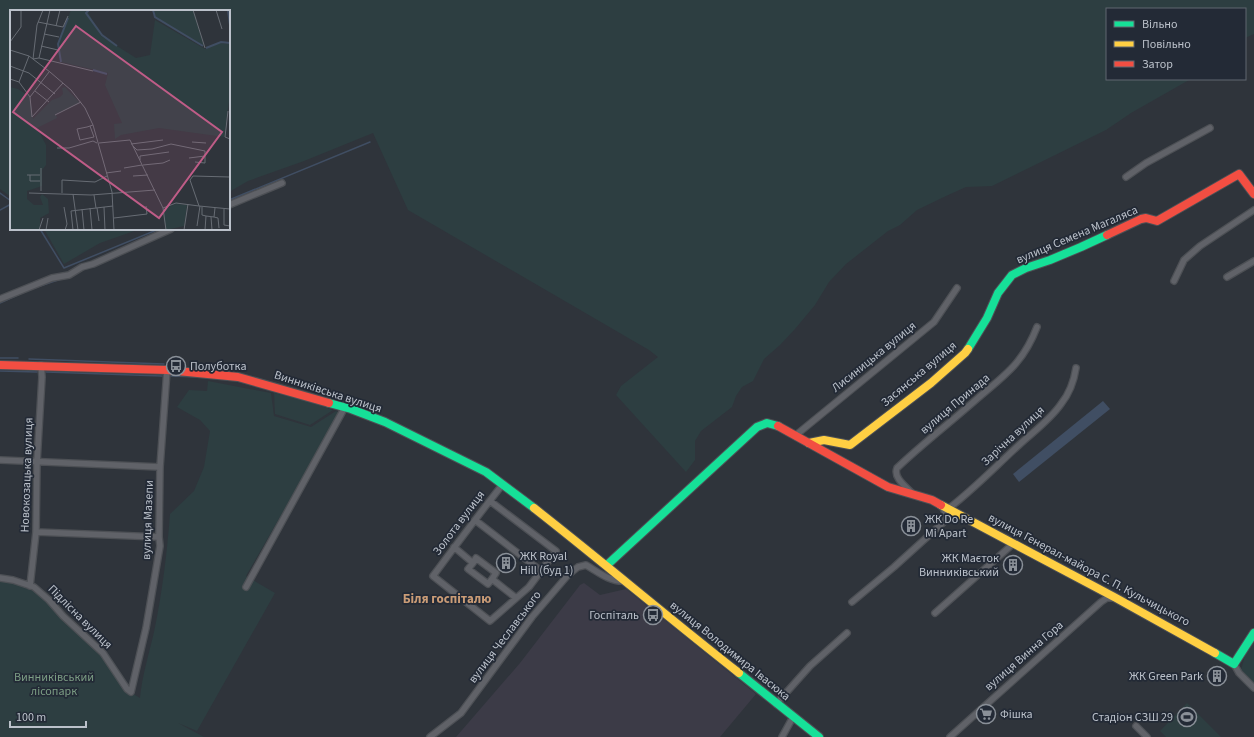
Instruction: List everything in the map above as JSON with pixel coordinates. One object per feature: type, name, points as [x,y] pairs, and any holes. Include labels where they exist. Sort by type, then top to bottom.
[{"type":"street","points":[[1126,177],[1146,163],[1210,128]]},
{"type":"street","name":"вулиця Семена Магаляса","points":[[1012,275],[1026,268],[1081,247],[1137,221],[1146,218],[1157,221],[1179,207],[1239,174],[1254,194]]},
{"type":"street","points":[[230,205],[282,183]]},
{"type":"street","points":[[1174,281],[1184,260],[1192,252],[1254,210]]},
{"type":"street","points":[[0,299],[52,278],[69,275],[82,267],[93,264],[169,230]]},
{"type":"street","points":[[1227,277],[1254,261]]},
{"type":"street","name":"Засянська вулиця","points":[[809,443],[824,440],[850,445],[931,382],[965,353],[987,318],[998,293],[1012,275]]},
{"type":"street","name":"Лисиницька вулиця","points":[[796,435],[934,322],[957,288]]},
{"type":"street","name":"вулиця Принада","points":[[912,492],[896,476],[897,468],[986,391],[994,386],[1014,367],[1026,351],[1037,327]]},
{"type":"street","name":"Винниківська вулиця","points":[[0,364],[167,370],[238,376],[345,407],[385,422],[486,472],[607,565]]},
{"type":"street","name":"Новокозацька вулиця","points":[[30,586],[36,532],[37,462],[42,383],[41,365]]},
{"type":"street","name":"Зарічна вулиця","points":[[945,507],[970,492],[1053,414],[1062,404],[1068,392],[1076,368]]},
{"type":"street","name":"вулиця Мазепи","points":[[131,692],[146,628],[160,546],[160,467],[167,370]]},
{"type":"street","points":[[246,587],[345,407]]},
{"type":"street","name":"вулиця Генерал-майора С. П. Кульчицького","points":[[607,565],[762,424],[770,422],[888,487],[912,492],[932,500],[1116,598],[1234,664]]},
{"type":"street","points":[[0,460],[160,467]]},
{"type":"street","name":"Золота вулиця","points":[[503,484],[432,576],[490,621],[516,598]]},
{"type":"street","points":[[490,501],[556,551],[529,586],[516,598],[492,579]]},
{"type":"street","points":[[852,602],[894,568],[946,520],[945,507]]},
{"type":"street","points":[[475,520],[541,571]]},
{"type":"street","points":[[36,532],[159,537]]},
{"type":"street","points":[[934,613],[1014,543]]},
{"type":"street","points":[[454,547],[473,562]]},
{"type":"street","points":[[476,558],[496,573],[488,584],[468,569],[473,562],[476,558]]},
{"type":"street","name":"вулиця Чеславського","points":[[430,737],[461,713],[532,617],[568,575],[578,567],[586,565],[609,579],[618,582],[626,582]]},
{"type":"street","name":"вулиця Володимира Івасюка","points":[[607,565],[818,737]]},
{"type":"street","name":"Підлісна вулиця","points":[[0,578],[13,580],[30,586],[49,600],[63,616],[103,653],[127,689],[131,692]]},
{"type":"street","name":"вулиця Винна Гора","points":[[950,737],[1101,602],[1107,598],[1116,598]]},
{"type":"street","points":[[776,704],[810,666],[846,633]]},
{"type":"street","points":[[1254,633],[1234,664],[1239,673],[1254,688]]},
{"type":"street","points":[[782,737],[793,717]]},
{"type":"street","points":[[1136,726],[1146,737]]},
{"type":"shaded area","points":[[584,583],[600,595],[626,589],[756,694],[720,737],[456,737],[520,663],[580,585]]},
{"type":"green space","points":[[0,0],[1254,0],[1254,34],[1246,38],[1246,8],[1106,8],[1106,80],[1189,80],[1131,113],[1106,130],[992,186],[966,187],[946,196],[917,210],[900,225],[888,231],[846,264],[829,282],[815,305],[795,329],[764,359],[753,381],[742,387],[736,396],[732,407],[701,431],[695,441],[695,460],[686,472],[616,395],[621,386],[658,357],[649,350],[408,210],[373,133],[304,161],[248,181],[230,191],[230,10],[10,10],[10,196],[0,189]]},
{"type":"green space","points":[[45,230],[137,230],[100,243],[64,264]]},
{"type":"green space","name":"Винниківський лісопарк","points":[[208,381],[271,393],[274,416],[311,427],[336,411],[340,413],[246,576],[275,593],[197,731],[178,723],[204,737],[0,737],[0,580],[8,579],[32,587],[100,653],[125,689],[140,698],[159,603],[166,559],[170,514],[194,491],[204,467],[210,431],[200,420],[177,407],[189,390],[207,391]]},
{"type":"green space","points":[[274,393],[304,400],[333,410],[310,425],[275,414]]},
{"type":"green space","points":[[1254,636],[1254,684],[1241,670],[1246,652]]},
{"type":"green space","name":"Стадіон СЗШ 29","points":[[1187,703],[1221,737],[1166,737],[1160,731]]},
{"type":"water","points":[[1103,401],[1110,409],[1019,482],[1013,474]]},
{"type":"waterway","points":[[230,200],[370,142]]},
{"type":"waterway","points":[[0,193],[10,200]]},
{"type":"waterway","points":[[0,210],[10,205]]},
{"type":"waterway","points":[[41,230],[64,268],[157,230]]},
{"type":"waterway","points":[[31,289],[61,279]]},
{"type":"waterway","points":[[0,303],[24,292]]},
{"type":"waterway","points":[[0,358],[18,358]]},
{"type":"waterway","points":[[29,359],[164,364]]},
{"type":"waterway","points":[[0,371],[37,372]]},
{"type":"waterway","points":[[46,372],[162,376]]},
{"type":"waterway","points":[[171,376],[199,377]]},
{"type":"traffic: fast","points":[[968,349],[987,318],[998,293],[1012,275],[1107,235]]},
{"type":"traffic: fast","points":[[329,403],[351,409],[385,422],[486,472],[534,508]]},
{"type":"traffic: fast","points":[[607,565],[757,427],[767,423],[778,426]]},
{"type":"traffic: fast","points":[[1215,653],[1234,664],[1254,633]]},
{"type":"traffic: fast","points":[[739,673],[819,737]]},
{"type":"traffic: slow","points":[[809,443],[824,440],[850,445],[931,383],[968,349]]},
{"type":"traffic: slow","points":[[941,505],[1116,598],[1215,653]]},
{"type":"traffic: slow","points":[[534,508],[739,673]]},
{"type":"traffic: jam","points":[[1107,235],[1141,219],[1146,218],[1157,221],[1239,174],[1254,194]]},
{"type":"traffic: jam","points":[[0,365],[167,370],[238,377],[329,403]]},
{"type":"traffic: jam","points":[[778,426],[888,487],[932,500],[941,505]]},
{"type":"place","name":"Полуботка","points":[[176,366]]},
{"type":"place","name":"ЖК Do Re Mi Apart","points":[[911,526]]},
{"type":"place","name":"ЖК Royal Hill (буд 1)","points":[[506,563]]},
{"type":"place","name":"ЖК Маєток Винниківський","points":[[1013,565]]},
{"type":"place","name":"Госпіталь","points":[[653,615]]},
{"type":"place","name":"ЖК Green Park","points":[[1217,676]]},
{"type":"place","name":"Фішка","points":[[986,714]]},
{"type":"place","name":"Стадіон СЗШ 29","points":[[1187,717]]},
{"type":"district","name":"Біля госпіталю","points":[[447,599]]}]
